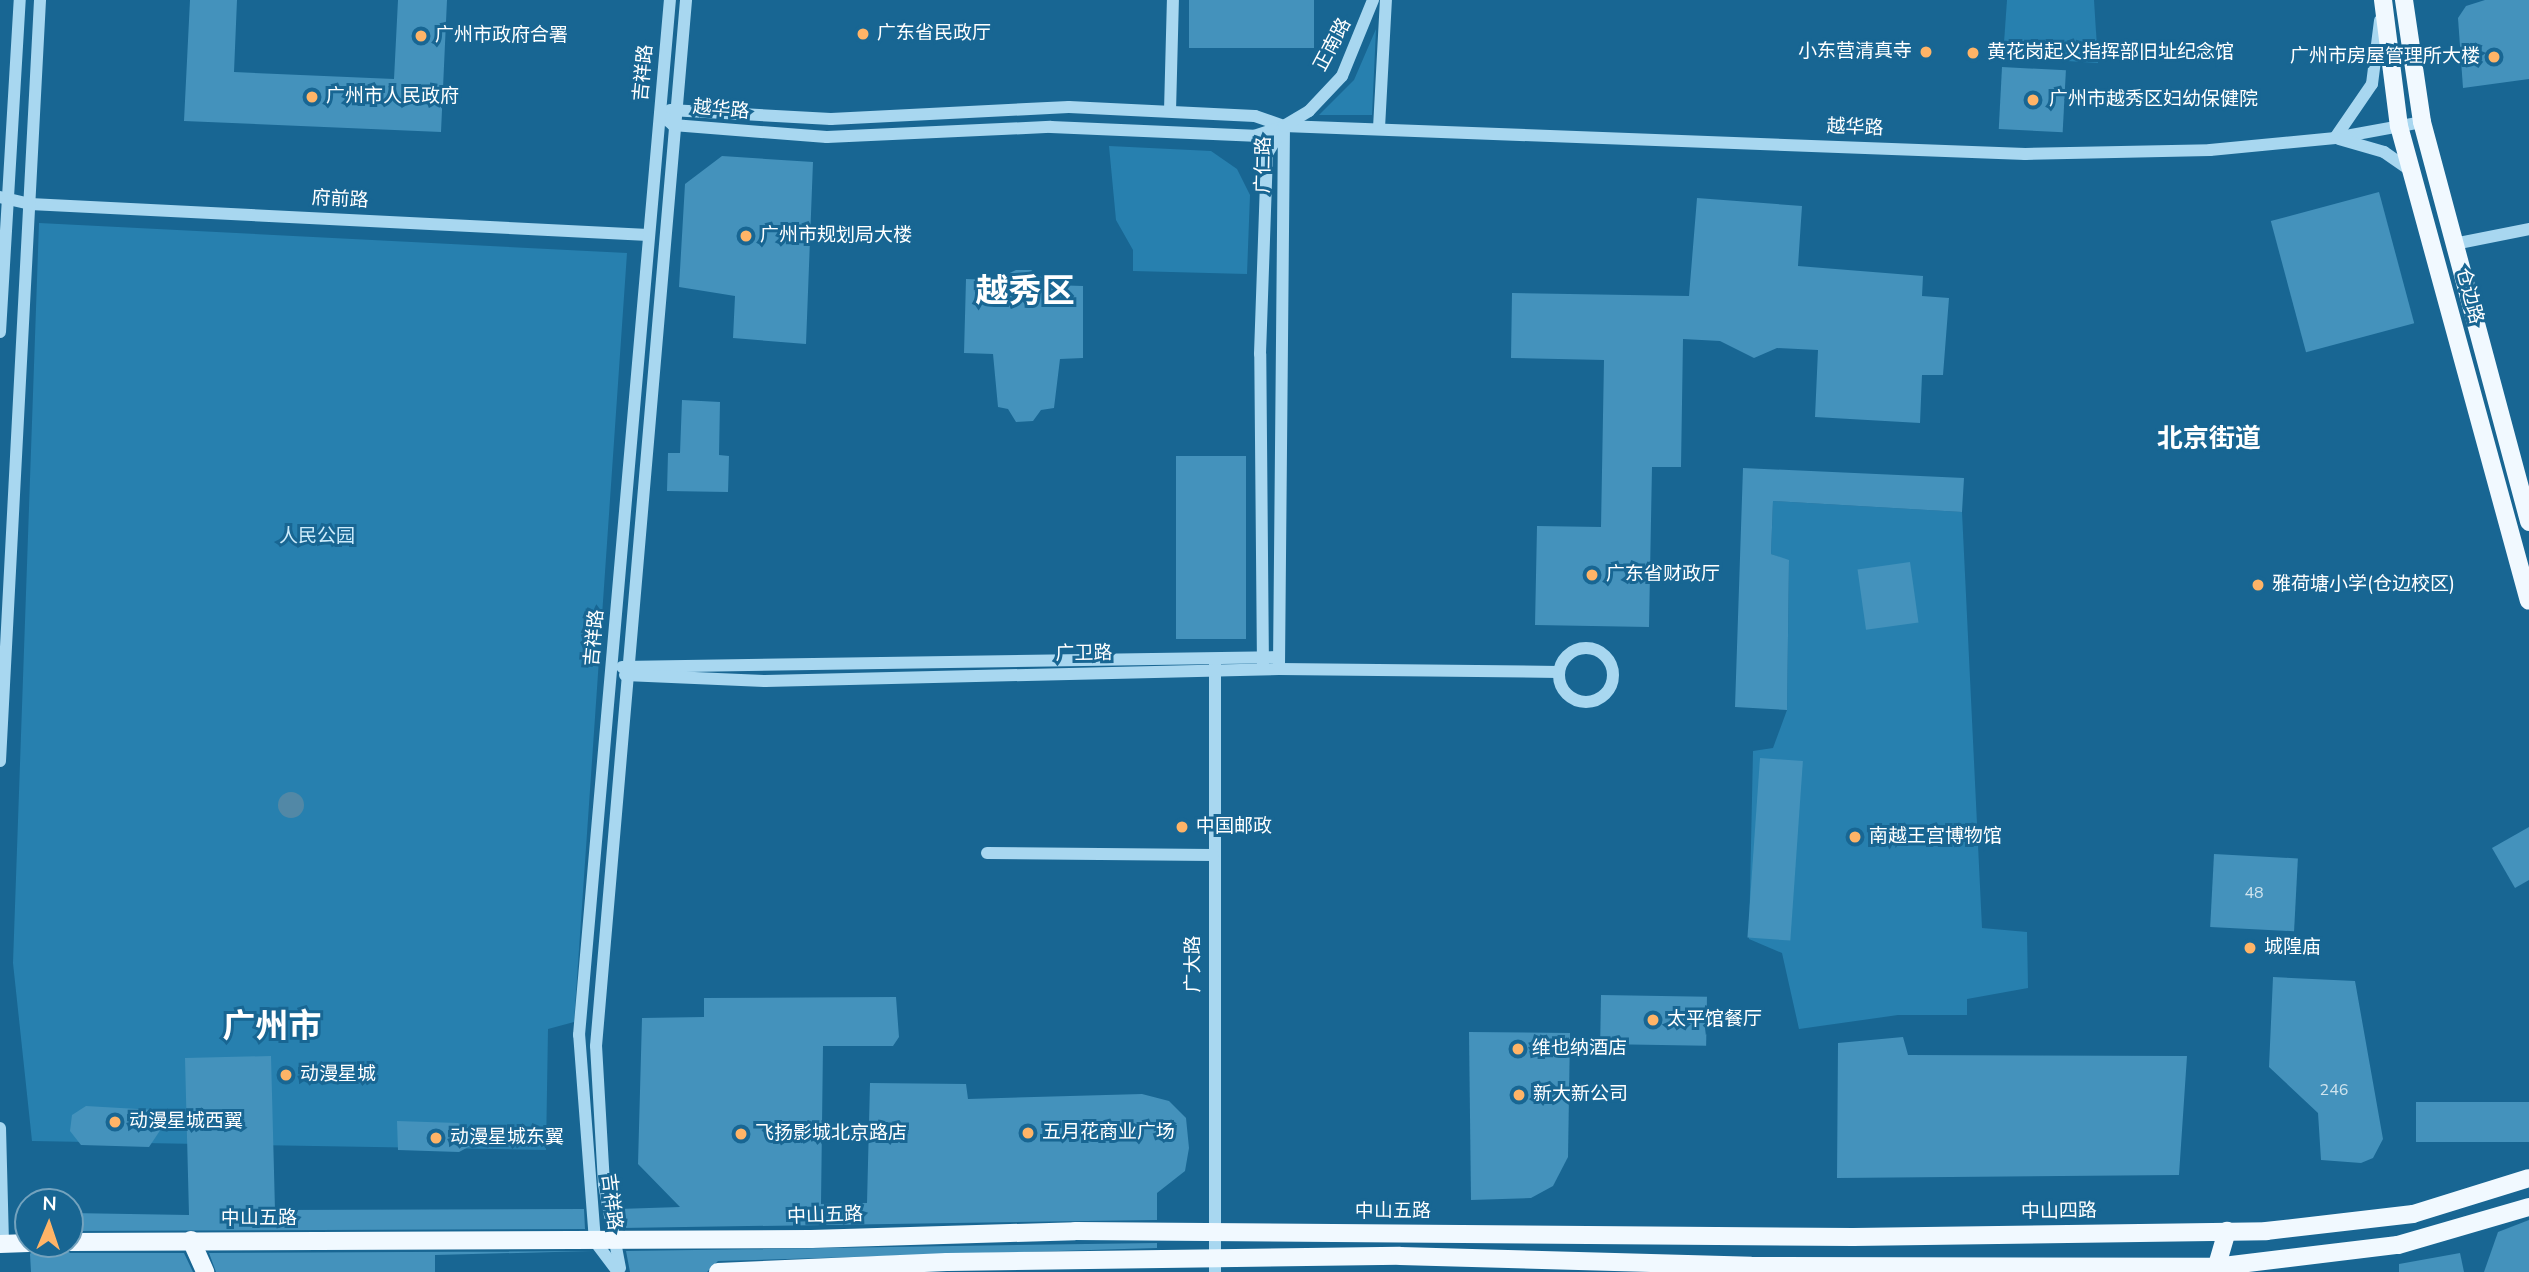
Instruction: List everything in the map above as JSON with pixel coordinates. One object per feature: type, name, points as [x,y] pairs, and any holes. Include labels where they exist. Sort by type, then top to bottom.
[{"type":"main road","name":"仓边路","points":[[2382,0],[2399,127],[2529,600]]},
{"type":"main road","name":"仓边路","points":[[2407,0],[2422,122],[2529,523]]},
{"type":"main road","name":"中山四路","points":[[1582,1232],[1853,1237],[2227,1231],[2377,1221],[2484,1195],[2529,1178]]},
{"type":"main road","points":[[718,1272],[1583,1259],[1834,1269],[2215,1270],[2398,1245],[2529,1207]]},
{"type":"main road","points":[[2227,1231],[2236,1268]]},
{"type":"main road","points":[[2215,1270],[2227,1231]]},
{"type":"main road","name":"中山五路","points":[[84,1242],[603,1240],[1214,1232],[1582,1232]]},
{"type":"main road","points":[[191,1240],[205,1272]]},
{"type":"street","points":[[0,332],[4,212],[20,0]]},
{"type":"street","points":[[0,761],[40,0]]},
{"type":"street","name":"吉祥路","points":[[620,1272],[603,1240],[579,1035],[670,0]]},
{"type":"street","name":"吉祥路","points":[[603,1240],[596,1046],[630,671],[673,125],[686,0]]},
{"type":"street","points":[[1170,111],[1173,0]]},
{"type":"street","name":"正南路","points":[[1284,126],[1309,111],[1342,76],[1373,0]]},
{"type":"street","points":[[1379,128],[1386,0]]},
{"type":"street","points":[[2382,0],[2372,84],[2335,138],[2384,152],[2412,172]]},
{"type":"street","name":"越华路","points":[[1284,126],[1254,136],[1051,127],[851,138],[673,125],[660,114],[675,108],[831,119],[1056,107],[1255,116],[1284,126],[2025,154],[2210,150],[2335,138],[2422,122]]},
{"type":"street","name":"广仁路","points":[[1279,663],[1284,126]]},
{"type":"street","name":"广仁路","points":[[1263,663],[1265,173],[1270,147],[1284,126]]},
{"type":"street","name":"府前路","points":[[5,197],[30,204],[648,235]]},
{"type":"street","name":"府前路","points":[[4,212],[30,204]]},
{"type":"street","points":[[2454,244],[2529,229]]},
{"type":"street","points":[[1587,648],[1608,659],[1614,674],[1604,696],[1581,702],[1567,695],[1559,673],[1565,657],[1587,648]]},
{"type":"street","name":"广卫路","points":[[612,669],[765,681],[1263,663],[1559,673]]},
{"type":"street","name":"广大路","points":[[1215,665],[1215,1265]]},
{"type":"street","points":[[987,853],[1213,855]]},
{"type":"street","points":[[0,1128],[1,1244]]},
{"type":"green space","points":[[2007,0],[2094,0],[2098,63],[2003,57]]},
{"type":"green space","points":[[1376,29],[1372,115],[1319,115],[1354,80]]},
{"type":"green space","points":[[1109,146],[1211,151],[1237,169],[1250,195],[1247,274],[1133,271],[1133,250],[1116,220]]},
{"type":"green space","name":"人民公园","points":[[39,223],[627,253],[574,1022],[548,1029],[546,1150],[32,1141],[13,963]]},
{"type":"green space","points":[[1773,501],[1962,512],[1982,928],[2027,932],[2028,988],[1967,999],[1967,1015],[1898,1015],[1799,1029],[1782,953],[1749,939],[1753,751],[1773,748],[1787,710],[1789,561],[1771,554]]},
{"type":"shaded area","points":[[291,792],[300,796],[304,805],[300,814],[291,818],[282,814],[278,805],[282,796]]},
{"type":"building","name":"广州市政府合署","points":[[190,0],[237,0],[234,72],[394,79],[398,0],[447,0],[441,132],[184,121]]},
{"type":"building","points":[[1189,0],[1314,0],[1314,48],[1189,48]]},
{"type":"building","name":"广州市房屋管理所大楼","points":[[2485,0],[2529,0],[2529,79],[2463,88],[2458,18],[2466,6]]},
{"type":"building","name":"广州市越秀区妇幼保健院","points":[[2002,67],[2066,70],[2063,132],[1999,129]]},
{"type":"building","name":"广州市规划局大楼","points":[[722,156],[813,162],[806,344],[733,338],[735,296],[679,287],[685,184]]},
{"type":"building","points":[[2379,192],[2414,323],[2306,352],[2271,221]]},
{"type":"building","points":[[1697,198],[1802,206],[1798,266],[1923,276],[1922,296],[1949,298],[1943,375],[1922,375],[1920,423],[1815,417],[1818,350],[1777,348],[1754,358],[1720,341],[1683,339],[1681,467],[1652,467],[1649,627],[1535,625],[1537,526],[1601,527],[1604,360],[1511,358],[1512,293],[1689,296]]},
{"type":"building","points":[[1016,270],[1031,270],[1052,285],[1083,286],[1083,358],[1060,359],[1054,408],[1041,410],[1033,421],[1016,422],[1008,409],[998,407],[993,354],[964,353],[966,279],[995,280]]},
{"type":"building","points":[[682,400],[720,402],[719,455],[729,456],[728,492],[667,491],[668,453],[680,453]]},
{"type":"building","points":[[1176,456],[1246,456],[1246,639],[1176,639]]},
{"type":"building","points":[[1743,468],[1964,478],[1962,512],[1773,501],[1771,554],[1789,560],[1787,710],[1735,707]]},
{"type":"building","points":[[1910,562],[1918,622],[1866,630],[1858,569]]},
{"type":"building","points":[[1760,758],[1803,761],[1790,941],[1747,938]]},
{"type":"building","points":[[2529,827],[2529,880],[2515,888],[2492,848]]},
{"type":"building","name":"城隍庙","points":[[2214,854],[2298,858],[2294,931],[2210,927]]},
{"type":"building","points":[[2273,977],[2355,981],[2383,1139],[2373,1158],[2361,1163],[2321,1160],[2318,1113],[2269,1067]]},
{"type":"building","name":"太平馆餐厅","points":[[1601,995],[1707,997],[1706,1046],[1600,1044]]},
{"type":"building","points":[[896,997],[899,1037],[893,1046],[823,1046],[821,1204],[867,1203],[870,1083],[966,1084],[968,1099],[1142,1094],[1169,1101],[1186,1118],[1189,1148],[1185,1171],[1157,1193],[1157,1220],[621,1228],[618,1209],[680,1207],[638,1164],[642,1018],[704,1017],[704,998]]},
{"type":"building","name":"新大新公司","points":[[1469,1032],[1570,1033],[1568,1157],[1553,1186],[1531,1198],[1471,1200]]},
{"type":"building","points":[[1903,1037],[1908,1055],[2187,1056],[2179,1175],[1837,1178],[1838,1043]]},
{"type":"building","points":[[271,1056],[275,1210],[584,1209],[585,1229],[84,1231],[84,1213],[189,1215],[185,1058]]},
{"type":"building","points":[[2416,1102],[2529,1102],[2529,1142],[2416,1142]]},
{"type":"building","name":"动漫星城西翼","points":[[86,1106],[155,1110],[161,1129],[149,1147],[81,1145],[70,1131],[72,1115]]},
{"type":"building","name":"动漫星城东翼","points":[[397,1121],[458,1123],[475,1131],[474,1144],[459,1152],[398,1150]]},
{"type":"building","points":[[2529,1220],[2529,1272],[2484,1272],[2498,1232]]},
{"type":"building","points":[[1157,1243],[1157,1248],[718,1261],[707,1272],[630,1272],[626,1251]]},
{"type":"building","points":[[592,1251],[435,1255],[435,1272],[216,1272],[209,1253]]},
{"type":"building","points":[[84,1253],[184,1253],[193,1272],[31,1272],[30,1258],[84,1258]]},
{"type":"building","points":[[2460,1253],[2464,1272],[2399,1272],[2399,1264]]},
{"type":"place","name":"广东省民政厅","points":[[863,34]]},
{"type":"place","name":"广州市政府合署","points":[[421,36]]},
{"type":"place","name":"小东营清真寺","points":[[1926,52]]},
{"type":"place","name":"黄花岗起义指挥部旧址纪念馆","points":[[1973,53]]},
{"type":"place","name":"广州市房屋管理所大楼","points":[[2494,57]]},
{"type":"place","name":"广州市人民政府","points":[[312,97]]},
{"type":"place","name":"广州市越秀区妇幼保健院","points":[[2033,100]]},
{"type":"place","name":"广州市规划局大楼","points":[[746,236]]},
{"type":"place","name":"广东省财政厅","points":[[1592,575]]},
{"type":"place","name":"雅荷塘小学(仓边校区)","points":[[2258,585]]},
{"type":"place","name":"中国邮政","points":[[1182,827]]},
{"type":"place","name":"南越王宫博物馆","points":[[1855,837]]},
{"type":"place","name":"城隍庙","points":[[2250,948]]},
{"type":"place","name":"太平馆餐厅","points":[[1653,1020]]},
{"type":"place","name":"维也纳酒店","points":[[1518,1049]]},
{"type":"place","name":"动漫星城","points":[[286,1075]]},
{"type":"place","name":"新大新公司","points":[[1519,1095]]},
{"type":"place","name":"动漫星城西翼","points":[[115,1122]]},
{"type":"place","name":"五月花商业广场","points":[[1028,1133]]},
{"type":"place","name":"飞扬影城北京路店","points":[[741,1134]]},
{"type":"place","name":"动漫星城东翼","points":[[436,1138]]},
{"type":"district","name":"越秀区","points":[[1025,292]]},
{"type":"district","name":"北京街道","points":[[2209,439]]},
{"type":"district","name":"广州市","points":[[272,1027]]}]
